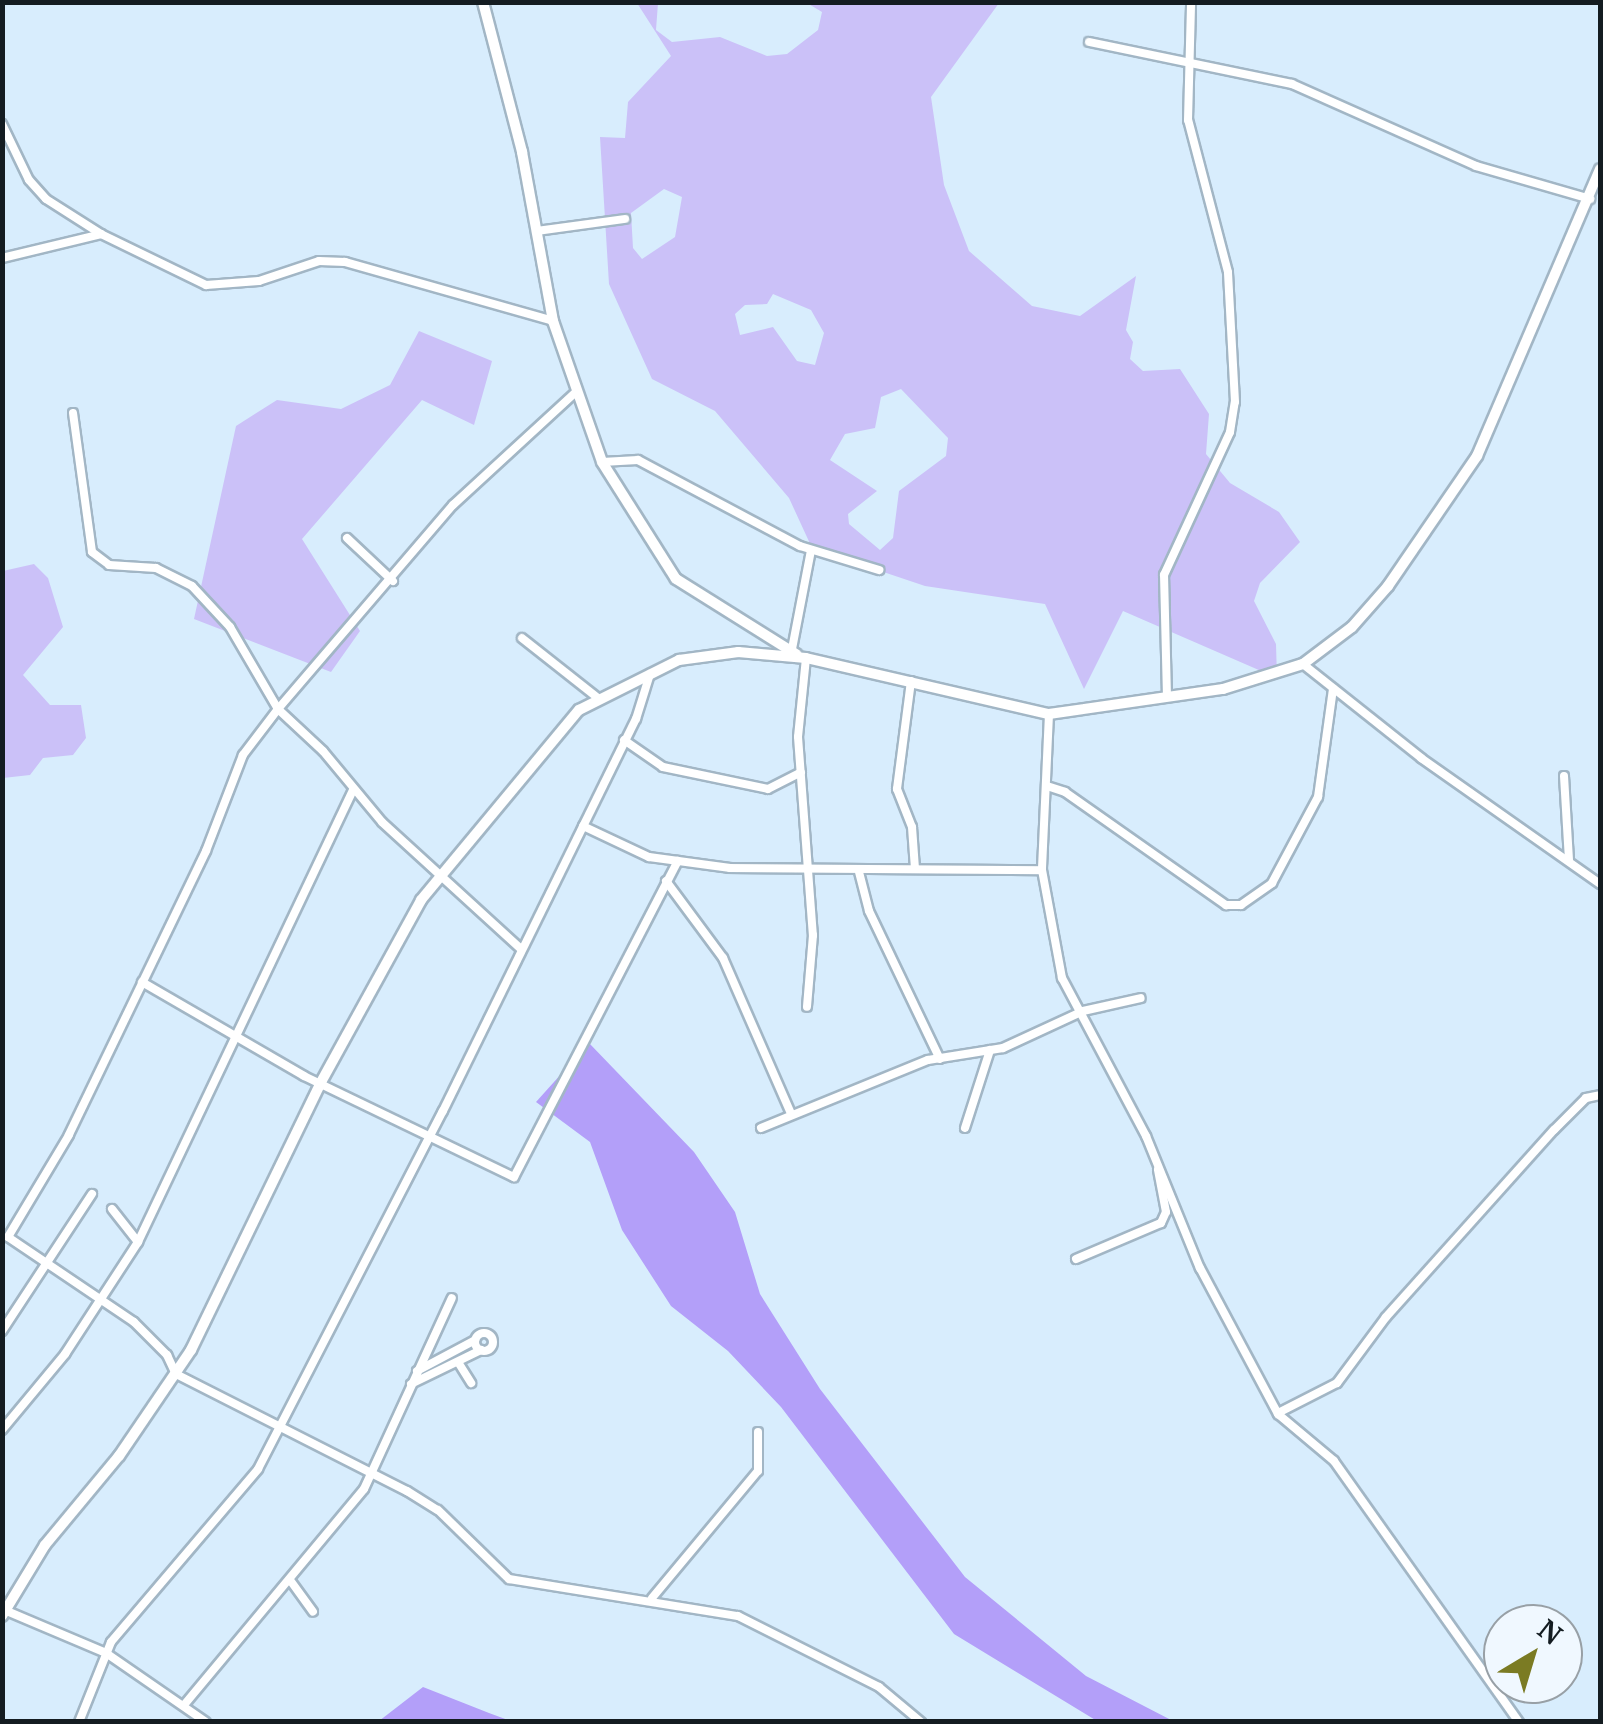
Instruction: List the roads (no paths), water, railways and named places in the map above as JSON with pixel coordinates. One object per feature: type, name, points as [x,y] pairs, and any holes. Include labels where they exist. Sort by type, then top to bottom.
[{"type":"main road","points":[[484,2],[537,231],[553,320],[574,393],[602,462],[676,579],[799,654]]},
{"type":"main road","points":[[4,1612],[45,1546],[176,1374],[394,943],[441,874],[536,755],[598,698],[651,670],[716,654],[799,654],[1050,714],[1242,686],[1303,664],[1362,617],[1451,500],[1492,426],[1600,169]]},
{"type":"street","points":[[1166,697],[1164,575],[1230,432],[1235,402],[1228,272],[1193,148],[1186,59],[1191,2]]},
{"type":"street","points":[[1089,42],[1186,59],[1292,84],[1476,166],[1590,199]]},
{"type":"street","points":[[2,124],[29,180],[46,200],[101,234],[206,285],[259,281],[319,261],[345,262],[553,320]]},
{"type":"street","points":[[537,231],[625,219]]},
{"type":"street","points":[[2,258],[101,234]]},
{"type":"street","points":[[574,393],[464,493],[392,581],[278,708],[243,755],[69,1135],[5,1239],[102,1300],[168,1355],[176,1374],[438,1510],[509,1580],[600,1597],[652,1598],[718,1609],[761,1624],[879,1687],[921,1722]]},
{"type":"street","points":[[74,412],[92,552],[109,565],[156,568],[192,586],[230,627],[278,708],[353,790],[521,949]]},
{"type":"street","points":[[602,462],[638,460],[662,469],[812,550],[879,570]]},
{"type":"street","points":[[346,538],[392,581]]},
{"type":"street","points":[[806,1007],[813,935],[805,867],[799,654],[812,550]]},
{"type":"street","points":[[522,638],[598,698]]},
{"type":"street","points":[[1303,664],[1600,884]]},
{"type":"street","points":[[79,1722],[106,1653],[238,1496],[427,1137],[583,826],[624,740],[651,670]]},
{"type":"street","points":[[911,682],[897,788],[912,827],[915,869]]},
{"type":"street","points":[[1047,786],[1065,792],[1226,905],[1241,905],[1272,883],[1318,797],[1333,688]]},
{"type":"street","points":[[1050,714],[1042,870],[1062,978],[1083,1011],[1155,1156],[1200,1268],[1278,1414],[1334,1461],[1519,1722]]},
{"type":"street","points":[[624,740],[663,766],[768,789],[801,772]]},
{"type":"street","points":[[1564,776],[1568,860]]},
{"type":"street","points":[[2,1430],[102,1300],[138,1242],[239,1040],[279,939],[353,790]]},
{"type":"street","points":[[583,826],[650,857],[678,860],[858,872],[1042,870]]},
{"type":"street","points":[[142,982],[320,1084],[514,1177],[678,860]]},
{"type":"street","points":[[858,872],[869,910],[940,1059]]},
{"type":"street","points":[[666,881],[723,958],[791,1114]]},
{"type":"street","points":[[761,1128],[940,1059],[1023,1042],[1083,1011],[1142,998]]},
{"type":"street","points":[[965,1128],[990,1050]]},
{"type":"street","points":[[1278,1414],[1337,1383],[1386,1316],[1554,1130],[1586,1098],[1600,1095]]},
{"type":"street","points":[[1076,1259],[1155,1228],[1165,1218],[1155,1156]]},
{"type":"street","points":[[2,1332],[92,1194]]},
{"type":"street","points":[[112,1209],[138,1242]]},
{"type":"street","points":[[184,1705],[290,1580],[372,1473],[452,1298]]},
{"type":"street","points":[[411,1384],[492,1346],[490,1335],[417,1371]]},
{"type":"street","points":[[474,1340],[481,1350]]},
{"type":"street","points":[[458,1362],[471,1383]]},
{"type":"street","points":[[652,1598],[758,1472],[758,1432]]},
{"type":"street","points":[[290,1580],[313,1612]]},
{"type":"street","points":[[4,1612],[106,1653],[206,1722]]}]
